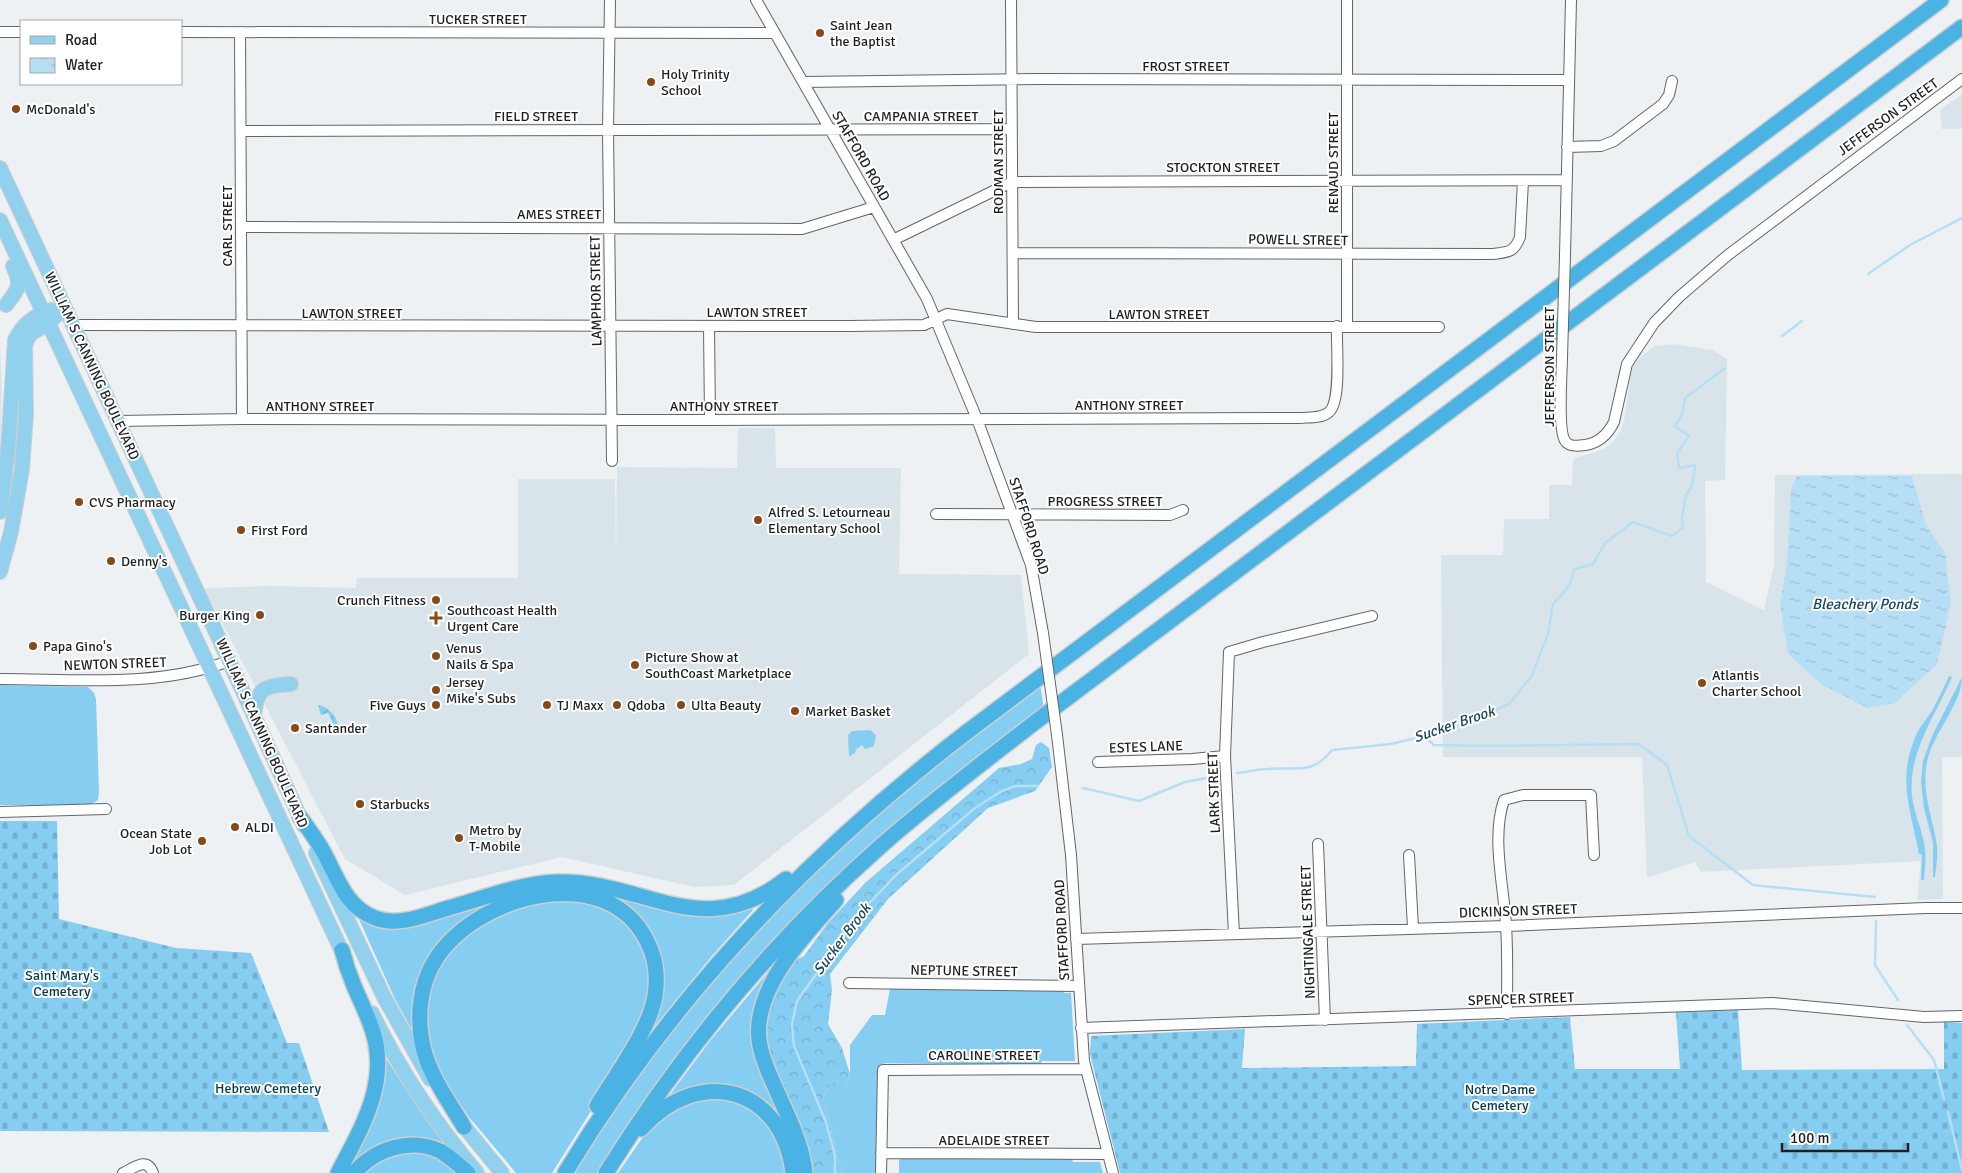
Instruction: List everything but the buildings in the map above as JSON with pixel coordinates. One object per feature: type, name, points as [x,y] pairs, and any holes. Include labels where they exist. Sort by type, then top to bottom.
[{"type":"highway","points":[[564,1173],[631,1074],[701,983],[783,892],[849,829],[895,789],[961,736],[1942,0]]},
{"type":"highway","points":[[608,1173],[652,1103],[693,1047],[772,953],[865,860],[922,810],[976,767],[1962,27]]},
{"type":"highway","points":[[805,1173],[799,1144],[761,1052],[759,1021],[765,994],[781,968],[844,891],[976,767]]},
{"type":"highway","points":[[300,817],[321,849],[348,898],[357,908],[369,915],[390,921],[414,918],[523,887],[558,882],[596,886],[687,909],[706,910],[735,906],[752,900],[775,887],[849,829]]},
{"type":"highway","points":[[464,1127],[434,1076],[422,1043],[420,1025],[421,999],[427,976],[434,961],[466,927],[489,912],[506,905],[526,899],[558,894],[587,896],[608,902],[632,919],[646,937],[655,962],[655,995],[645,1026],[584,1128],[564,1173]]},
{"type":"highway","points":[[338,1173],[372,1104],[378,1078],[378,1063],[372,1028],[352,982],[342,950]]},
{"type":"highway","points":[[608,1173],[638,1133],[653,1118],[683,1099],[710,1091],[740,1096],[767,1112],[784,1138],[793,1173]]},
{"type":"highway","points":[[354,1173],[377,1154],[392,1148],[408,1146],[424,1146],[440,1151],[468,1173]]},
{"type":"main road","name":"WILLIAM S CANNING BOULEVARD","points":[[0,168],[300,817],[398,1024],[429,1077],[464,1127],[502,1173]]},
{"type":"main road","name":"WILLIAM S CANNING BOULEVARD","points":[[3,226],[371,1013],[404,1073],[438,1124],[477,1173]]},
{"type":"main road","points":[[3,226],[10,260],[20,280],[18,287],[6,304]]},
{"type":"main road","points":[[0,572],[7,520],[20,478],[26,414],[25,345],[30,334],[46,318],[64,307]]},
{"type":"main road","points":[[0,512],[7,466],[15,340],[28,321],[46,318]]},
{"type":"main road","points":[[76,384],[90,398],[101,419],[108,424],[118,421]]},
{"type":"main road","points":[[11,412],[26,414]]},
{"type":"main road","points":[[254,716],[257,697],[262,690],[273,685],[291,684]]},
{"type":"street","name":"LAMPHOR STREET","points":[[610,0],[608,130],[612,461]]},
{"type":"street","name":"STAFFORD ROAD","points":[[756,0],[936,319],[977,419],[1031,566],[1043,633],[1071,855],[1078,986],[1085,1069],[1112,1173]]},
{"type":"street","name":"RODMAN STREET","points":[[1011,0],[1013,324]]},
{"type":"street","name":"RENAUD STREET","points":[[1330,412],[1336,395],[1347,254],[1347,0]]},
{"type":"street","name":"JEFFERSON STREET","points":[[1571,0],[1561,425],[1565,441],[1568,445],[1584,445],[1595,442],[1610,430],[1618,410],[1619,394],[1627,364],[1654,323],[1688,288],[1816,187],[1962,79]]},
{"type":"street","points":[[0,32],[20,32]]},
{"type":"street","name":"TUCKER STREET","points":[[182,32],[774,33]]},
{"type":"street","name":"CARL STREET","points":[[240,32],[242,419]]},
{"type":"street","name":"FROST STREET","points":[[803,82],[1569,80]]},
{"type":"street","points":[[1567,146],[1601,146],[1614,141],[1663,104],[1669,95],[1672,81]]},
{"type":"street","name":"CAMPANIA STREET","points":[[830,130],[1012,129]]},
{"type":"street","name":"FIELD STREET","points":[[241,130],[830,130]]},
{"type":"street","name":"STOCKTON STREET","points":[[893,240],[1012,182],[1567,180]]},
{"type":"street","name":"POWELL STREET","points":[[1012,253],[1493,254],[1512,250],[1520,237],[1523,181]]},
{"type":"street","name":"AMES STREET","points":[[241,228],[802,229],[874,207]]},
{"type":"street","name":"LAWTON STREET","points":[[73,325],[242,327],[924,325],[947,314],[1036,327],[1439,327]]},
{"type":"street","points":[[709,326],[710,420]]},
{"type":"street","name":"ANTHONY STREET","points":[[118,421],[242,419],[1299,418],[1322,416],[1330,412]]},
{"type":"street","name":"PROGRESS STREET","points":[[936,514],[1170,515],[1183,510]]},
{"type":"street","name":"LARK STREET","points":[[1234,934],[1225,756],[1229,652],[1372,616]]},
{"type":"street","name":"NEWTON STREET","points":[[0,679],[81,681],[162,678],[209,668],[229,661]]},
{"type":"street","name":"ESTES LANE","points":[[1098,762],[1225,756]]},
{"type":"street","points":[[1507,1014],[1506,926],[1499,863],[1499,821],[1504,801],[1508,797],[1523,795],[1591,795],[1594,855]]},
{"type":"street","points":[[0,812],[106,809]]},
{"type":"street","name":"NIGHTINGALE STREET","points":[[1318,844],[1325,1020]]},
{"type":"street","points":[[1409,855],[1413,928]]},
{"type":"street","name":"DICKINSON STREET","points":[[1076,939],[1506,926],[1915,908],[1962,908]]},
{"type":"street","name":"NEPTUNE STREET","points":[[849,983],[1078,986]]},
{"type":"street","name":"SPENCER STREET","points":[[1081,1028],[1773,1004],[1924,1017],[1962,1016]]},
{"type":"street","name":"CAROLINE STREET","points":[[880,1153],[883,1070],[1085,1069]]},
{"type":"street","points":[[880,1153],[880,1173]]},
{"type":"street","name":"ADELAIDE STREET","points":[[880,1153],[1108,1154]]},
{"type":"street","points":[[122,1173],[136,1165],[143,1164],[150,1166],[153,1173]]},
{"type":"shaded area","points":[[1962,94],[1962,129],[1942,129],[1940,110]]},
{"type":"shaded area","points":[[0,339],[2,392],[0,453]]},
{"type":"shaded area","name":"Atlantis Charter School","points":[[1674,344],[1712,350],[1727,359],[1725,480],[1705,481],[1706,582],[1764,610],[1774,564],[1775,475],[1962,474],[1962,757],[1942,757],[1943,899],[1917,900],[1921,861],[1701,872],[1695,862],[1647,878],[1642,757],[1443,757],[1441,555],[1503,555],[1504,519],[1549,519],[1549,485],[1572,485],[1573,462],[1575,458],[1602,450],[1612,443],[1620,432],[1624,421],[1633,367],[1639,358],[1655,346]]},
{"type":"shaded area","points":[[738,428],[775,428],[776,468],[901,468],[899,574],[1021,575],[1029,654],[734,885],[694,887],[562,857],[405,895],[345,859],[204,588],[269,586],[356,588],[357,578],[518,578],[518,479],[615,479],[616,572],[617,467],[737,468]]},
{"type":"green space","points":[[1949,676],[1952,677],[1924,735],[1914,764],[1912,796],[1925,849],[1924,880],[1921,880],[1922,854],[1919,854],[1909,808],[1906,780],[1907,765],[1917,733],[1932,711]]},
{"type":"green space","points":[[1962,677],[1961,687],[1953,708],[1935,740],[1927,762],[1926,794],[1937,850],[1935,877],[1933,877],[1933,843],[1924,808],[1921,782],[1923,761],[1932,736]]},
{"type":"green space","points":[[1040,684],[1044,710],[793,923],[600,1173],[572,1173],[599,1129],[650,1057],[755,929],[872,815]]},
{"type":"green space","points":[[0,685],[88,687],[94,693],[96,699],[98,800],[90,805],[0,805]]},
{"type":"green space","points":[[318,705],[333,715],[338,725],[335,730],[329,731],[329,728],[334,725],[328,713],[321,715]]},
{"type":"green space","points":[[869,730],[876,736],[874,746],[865,749],[862,745],[849,757],[848,735],[852,731]]},
{"type":"green space","points":[[1041,742],[1049,748],[1052,767],[1035,791],[988,808],[888,899],[830,974],[832,990],[828,1024],[842,1048],[850,1074],[844,1088],[836,1088],[831,1082],[823,1098],[842,1173],[810,1173],[764,1041],[768,1005],[793,961],[804,956],[828,923],[865,883],[999,768],[1021,764],[1032,759],[1036,745]]},
{"type":"green space","points":[[0,821],[57,821],[59,919],[176,948],[251,953],[287,1043],[299,1043],[329,1132],[0,1131]]},
{"type":"green space","points":[[605,892],[751,907],[753,910],[711,957],[653,1028],[650,1026],[660,965],[604,896]]},
{"type":"green space","points":[[500,898],[501,902],[445,940],[416,1030],[412,1030],[395,999],[358,917],[360,915],[372,922]]},
{"type":"green space","points":[[569,899],[616,911],[644,941],[652,987],[639,1028],[591,1111],[552,1173],[516,1173],[469,1117],[437,1070],[427,1034],[426,1002],[439,963],[468,932],[525,903]]},
{"type":"green space","points":[[769,971],[772,973],[786,1123],[783,1125],[748,1094],[671,1099],[669,1096],[710,1041]]},
{"type":"green space","points":[[890,989],[1063,990],[1064,993],[1071,993],[1075,1061],[1042,1061],[1040,1065],[886,1063],[880,1065],[877,1070],[877,1173],[842,1173],[823,1098],[831,1082],[844,1088],[850,1074],[850,1045],[872,1015],[885,1015]]},
{"type":"green space","name":"Notre Dame Cemetery","points":[[1738,1010],[1742,1070],[1944,1069],[1944,1022],[1962,1023],[1962,1173],[1120,1173],[1090,1054],[1091,1036],[1245,1029],[1242,1068],[1416,1066],[1417,1024],[1570,1017],[1575,1069],[1680,1069],[1676,1012]]},
{"type":"green space","points":[[384,1060],[387,1060],[423,1115],[446,1145],[443,1148],[416,1141],[349,1173],[343,1173]]},
{"type":"green space","points":[[705,1096],[741,1100],[773,1126],[789,1173],[618,1173],[647,1131],[671,1110]]},
{"type":"green space","points":[[430,1152],[463,1173],[362,1173],[392,1153]]},
{"type":"green space","points":[[901,1158],[1072,1159],[1073,1162],[1100,1162],[1103,1173],[899,1173],[899,1160]]},
{"type":"water","name":"Bleachery Ponds","points":[[1797,476],[1912,476],[1926,525],[1945,553],[1951,603],[1937,664],[1895,703],[1867,708],[1820,683],[1788,654],[1780,604],[1787,563],[1791,489]]},
{"type":"waterway","name":"Sucker Brook","points":[[1868,274],[1910,245],[1962,218]]},
{"type":"waterway","name":"Sucker Brook","points":[[1782,336],[1802,321]]},
{"type":"waterway","name":"Sucker Brook","points":[[1237,773],[1264,769],[1310,767],[1318,764],[1332,750],[1391,744],[1424,736],[1453,721],[1477,718],[1509,704],[1531,677],[1548,634],[1553,604],[1570,585],[1574,569],[1593,564],[1605,543],[1633,522],[1672,536],[1683,528],[1682,518],[1686,495],[1692,486],[1695,465],[1679,468],[1677,453],[1689,436],[1675,426],[1682,414],[1685,398],[1725,368]]},
{"type":"waterway","points":[[1424,736],[1434,745],[1639,744],[1667,765],[1689,836],[1753,885],[1875,897]]},
{"type":"waterway","name":"Sucker Brook","points":[[1083,788],[1139,801],[1185,782],[1212,777]]},
{"type":"waterway","name":"Sucker Brook","points":[[835,1173],[835,1156],[826,1122],[794,1046],[792,1024],[797,1001],[860,913],[897,874],[975,808],[1000,792],[1015,786],[1038,786]]},
{"type":"waterway","points":[[1876,921],[1875,965],[1898,1000]]},
{"type":"waterway","points":[[1907,1025],[1934,1060],[1944,1099]]},
{"type":"waterway","points":[[1948,1112],[1962,1170]]},
{"type":"place","name":"Saint Jean the Baptist","points":[[820,33]]},
{"type":"place","name":"Holy Trinity School","points":[[651,82]]},
{"type":"place","name":"McDonald's","points":[[16,109]]},
{"type":"place","name":"CVS Pharmacy","points":[[79,502]]},
{"type":"place","name":"Alfred S. Letourneau Elementary School","points":[[758,520]]},
{"type":"place","name":"First Ford","points":[[241,530]]},
{"type":"place","name":"Denny's","points":[[111,561]]},
{"type":"place","name":"Crunch Fitness","points":[[436,600]]},
{"type":"place","name":"Burger King","points":[[260,615]]},
{"type":"place","name":"Southcoast Health Urgent Care","points":[[436,618]]},
{"type":"place","name":"Papa Gino's","points":[[33,646]]},
{"type":"place","name":"Venus Nails & Spa","points":[[436,656]]},
{"type":"place","name":"Picture Show at SouthCoast Marketplace","points":[[635,665]]},
{"type":"place","name":"Atlantis Charter School","points":[[1702,683]]},
{"type":"place","name":"Jersey Mike's Subs","points":[[436,690]]},
{"type":"place","name":"Five Guys","points":[[436,705]]},
{"type":"place","name":"TJ Maxx","points":[[547,705]]},
{"type":"place","name":"Qdoba","points":[[617,705]]},
{"type":"place","name":"Ulta Beauty","points":[[681,705]]},
{"type":"place","name":"Market Basket","points":[[795,711]]},
{"type":"place","name":"Santander","points":[[295,728]]},
{"type":"place","name":"Starbucks","points":[[360,804]]},
{"type":"place","name":"ALDI","points":[[235,827]]},
{"type":"place","name":"Metro by T-Mobile","points":[[459,838]]},
{"type":"place","name":"Ocean State Job Lot","points":[[202,841]]},
{"type":"park label","name":"Saint Mary's Cemetery","points":[[62,984]]},
{"type":"park label","name":"Hebrew Cemetery","points":[[268,1088]]}]
